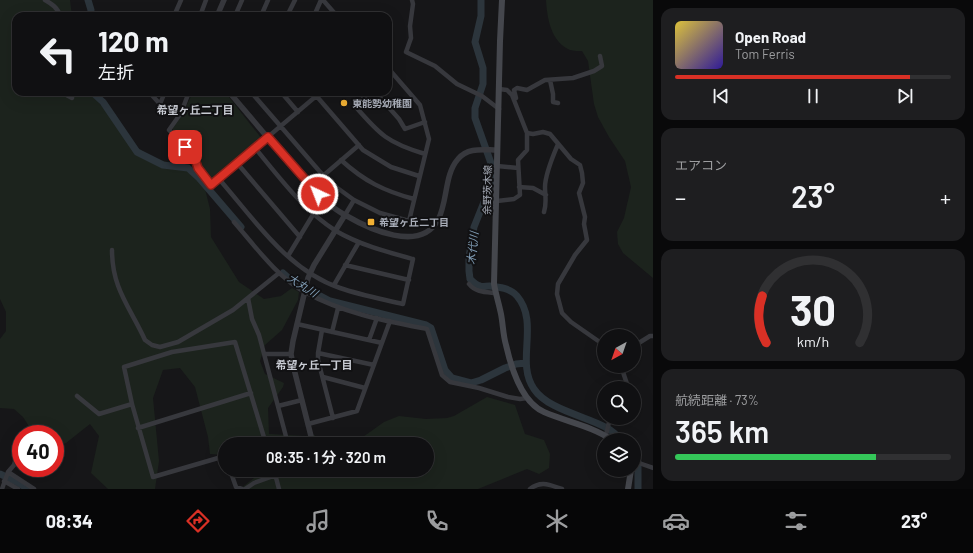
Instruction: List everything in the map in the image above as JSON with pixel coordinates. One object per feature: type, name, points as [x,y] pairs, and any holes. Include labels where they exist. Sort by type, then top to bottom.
[{"type":"main road","name":"余野茨木線","points":[[502,0],[499,109],[496,150],[497,201],[495,289],[501,315],[505,344],[522,390],[527,398],[536,407],[543,412],[601,433]]},
{"type":"main road","points":[[628,489],[630,477]]},
{"type":"street","points":[[45,0],[55,7],[58,12]]},
{"type":"street","points":[[176,12],[181,0]]},
{"type":"street","points":[[202,12],[206,0]]},
{"type":"street","points":[[219,12],[224,0]]},
{"type":"street","points":[[237,12],[242,0]]},
{"type":"street","points":[[263,12],[268,0]]},
{"type":"street","points":[[289,12],[295,0]]},
{"type":"street","points":[[316,12],[322,0],[333,12]]},
{"type":"street","points":[[412,0],[413,4],[410,26],[411,38],[406,52],[435,66],[457,84],[482,96],[499,109]]},
{"type":"street","points":[[517,106],[515,89],[527,90],[545,80],[573,78],[594,71],[602,66],[600,56]]},
{"type":"street","points":[[255,96],[336,187],[354,200],[380,213],[408,221],[428,139],[420,105],[392,73]]},
{"type":"street","points":[[550,80],[553,102],[558,103]]},
{"type":"street","points":[[497,201],[514,200],[520,195],[518,160],[527,150],[527,133],[512,94],[507,90],[499,89]]},
{"type":"street","points":[[68,96],[72,98]]},
{"type":"street","points":[[153,96],[160,104],[181,113]]},
{"type":"street","points":[[160,104],[163,96]]},
{"type":"street","points":[[188,96],[181,113],[169,130],[194,156],[198,168],[211,185],[298,112],[313,96]]},
{"type":"street","points":[[232,96],[308,185],[318,194],[345,215],[382,232],[404,238],[423,234],[432,228],[437,222],[441,214],[450,174],[459,158],[473,150],[496,150]]},
{"type":"street","points":[[284,96],[298,112]]},
{"type":"street","points":[[317,96],[363,150],[391,167],[420,176]]},
{"type":"street","points":[[367,96],[356,106],[375,129],[384,137],[398,145],[425,154]]},
{"type":"street","points":[[379,96],[405,128],[425,122]]},
{"type":"street","points":[[527,133],[533,134],[543,132],[550,134],[571,159],[580,165],[583,183],[579,193],[585,217],[584,224],[587,240],[575,255],[558,284],[557,294],[562,313],[570,322],[597,340]]},
{"type":"street","points":[[544,212],[546,195],[544,187],[558,144]]},
{"type":"street","points":[[324,175],[359,145]]},
{"type":"street","points":[[219,178],[275,244],[310,273],[340,288],[403,304],[413,259],[380,250],[359,242],[336,230],[300,201],[255,148]]},
{"type":"street","points":[[341,160],[366,181],[394,194],[414,199]]},
{"type":"street","points":[[237,163],[300,237]]},
{"type":"street","points":[[497,166],[518,168]]},
{"type":"street","points":[[519,187],[533,188],[546,195]]},
{"type":"street","points":[[311,437],[293,365],[293,341],[310,273],[354,200]]},
{"type":"street","points":[[288,256],[314,213]]},
{"type":"street","points":[[234,222],[279,273],[338,308],[427,329],[442,375],[450,382],[479,388],[508,397],[520,399],[527,398]]},
{"type":"street","points":[[334,285],[359,242]]},
{"type":"street","points":[[112,250],[112,264],[119,290],[145,340],[152,345],[160,347],[178,342],[219,319],[279,273]]},
{"type":"street","points":[[345,265],[409,280]]},
{"type":"street","points":[[468,284],[478,291],[495,289]]},
{"type":"street","points":[[248,298],[252,319],[259,335],[286,437]]},
{"type":"street","points":[[332,332],[338,308]]},
{"type":"street","points":[[369,340],[377,318]]},
{"type":"street","points":[[308,424],[357,411],[390,321]]},
{"type":"street","points":[[297,324],[382,343]]},
{"type":"street","points":[[322,330],[318,353],[333,418]]},
{"type":"street","points":[[641,342],[650,336],[653,336]]},
{"type":"street","points":[[218,458],[153,477],[138,428],[124,367],[172,352],[235,342],[263,437]]},
{"type":"street","points":[[318,353],[374,365]]},
{"type":"street","points":[[264,354],[292,354]]},
{"type":"street","points":[[323,377],[365,388]]},
{"type":"street","points":[[138,428],[251,393]]},
{"type":"street","points":[[77,396],[99,414],[132,404]]},
{"type":"street","points":[[278,406],[302,400]]},
{"type":"street","points":[[641,464],[653,468]]},
{"type":"street","points":[[2,489],[8,472],[12,467]]},
{"type":"street","points":[[8,472],[34,489]]},
{"type":"street","points":[[232,477],[236,487],[244,489],[254,483],[273,477]]},
{"type":"street","points":[[276,477],[279,489]]},
{"type":"street","points":[[4,481],[18,489]]},
{"type":"street","points":[[530,489],[536,484],[544,483],[562,489]]},
{"type":"shaded area","points":[[0,0],[70,0],[72,12],[12,12],[12,96],[93,96],[135,146],[151,157],[201,173],[210,209],[211,237],[239,282],[264,299],[281,296],[292,288],[299,292],[298,300],[282,330],[265,345],[260,361],[265,374],[284,383],[283,387],[268,408],[269,434],[305,436],[315,435],[315,437],[218,437],[218,455],[210,454],[208,437],[195,387],[180,368],[163,370],[153,398],[159,461],[155,489],[108,489],[91,473],[99,436],[90,424],[64,444],[64,425],[28,425],[23,417],[14,409],[0,408],[0,339],[6,331],[6,312],[0,299]]},
{"type":"shaded area","points":[[546,0],[653,0],[653,278],[623,253],[618,244],[617,232],[624,218],[631,187],[625,161],[598,117],[594,104],[588,61],[582,51],[570,50],[558,41],[551,29]]},
{"type":"shaded area","points":[[191,96],[228,96],[262,139],[213,182],[200,168],[173,131],[173,128],[182,115]]},
{"type":"shaded area","points":[[487,397],[515,405],[525,434],[544,440],[550,454],[549,468],[539,474],[527,469],[478,489],[240,489],[254,477],[434,477],[434,437],[363,437],[384,422],[399,416],[426,419],[447,418],[454,416]]},
{"type":"waterway","name":"大丸川","points":[[88,0],[91,12]]},
{"type":"waterway","name":"木代川","points":[[481,0],[481,16],[475,42],[483,68],[483,84],[475,108],[475,118],[492,166],[490,187],[474,227],[469,257],[470,279],[480,286],[500,287],[511,291],[517,296],[524,307],[527,318],[527,367],[529,378],[534,389],[540,396],[557,407],[597,423],[614,433]]},
{"type":"waterway","name":"大丸川","points":[[96,96],[103,102],[137,152],[163,165],[188,168],[199,178],[241,227]]},
{"type":"waterway","name":"大丸川","points":[[283,273],[292,281],[330,301],[426,325],[431,328],[445,370],[452,378],[471,383],[481,380],[505,368],[516,364],[526,363]]},
{"type":"waterway","points":[[0,474],[28,489]]},
{"type":"waterway","name":"木代川","points":[[638,477],[638,489]]},
{"type":"place","name":"東能勢幼稚園","points":[[344,103]]},
{"type":"place","name":"希望ヶ丘二丁目","points":[[371,222]]},
{"type":"district","name":"希望ヶ丘二丁目","points":[[195,109]]},
{"type":"district","name":"希望ヶ丘一丁目","points":[[314,364]]},
{"type":"route","points":[[185,147],[194,156],[198,168],[211,185],[268,137],[308,185],[318,194]]}]
